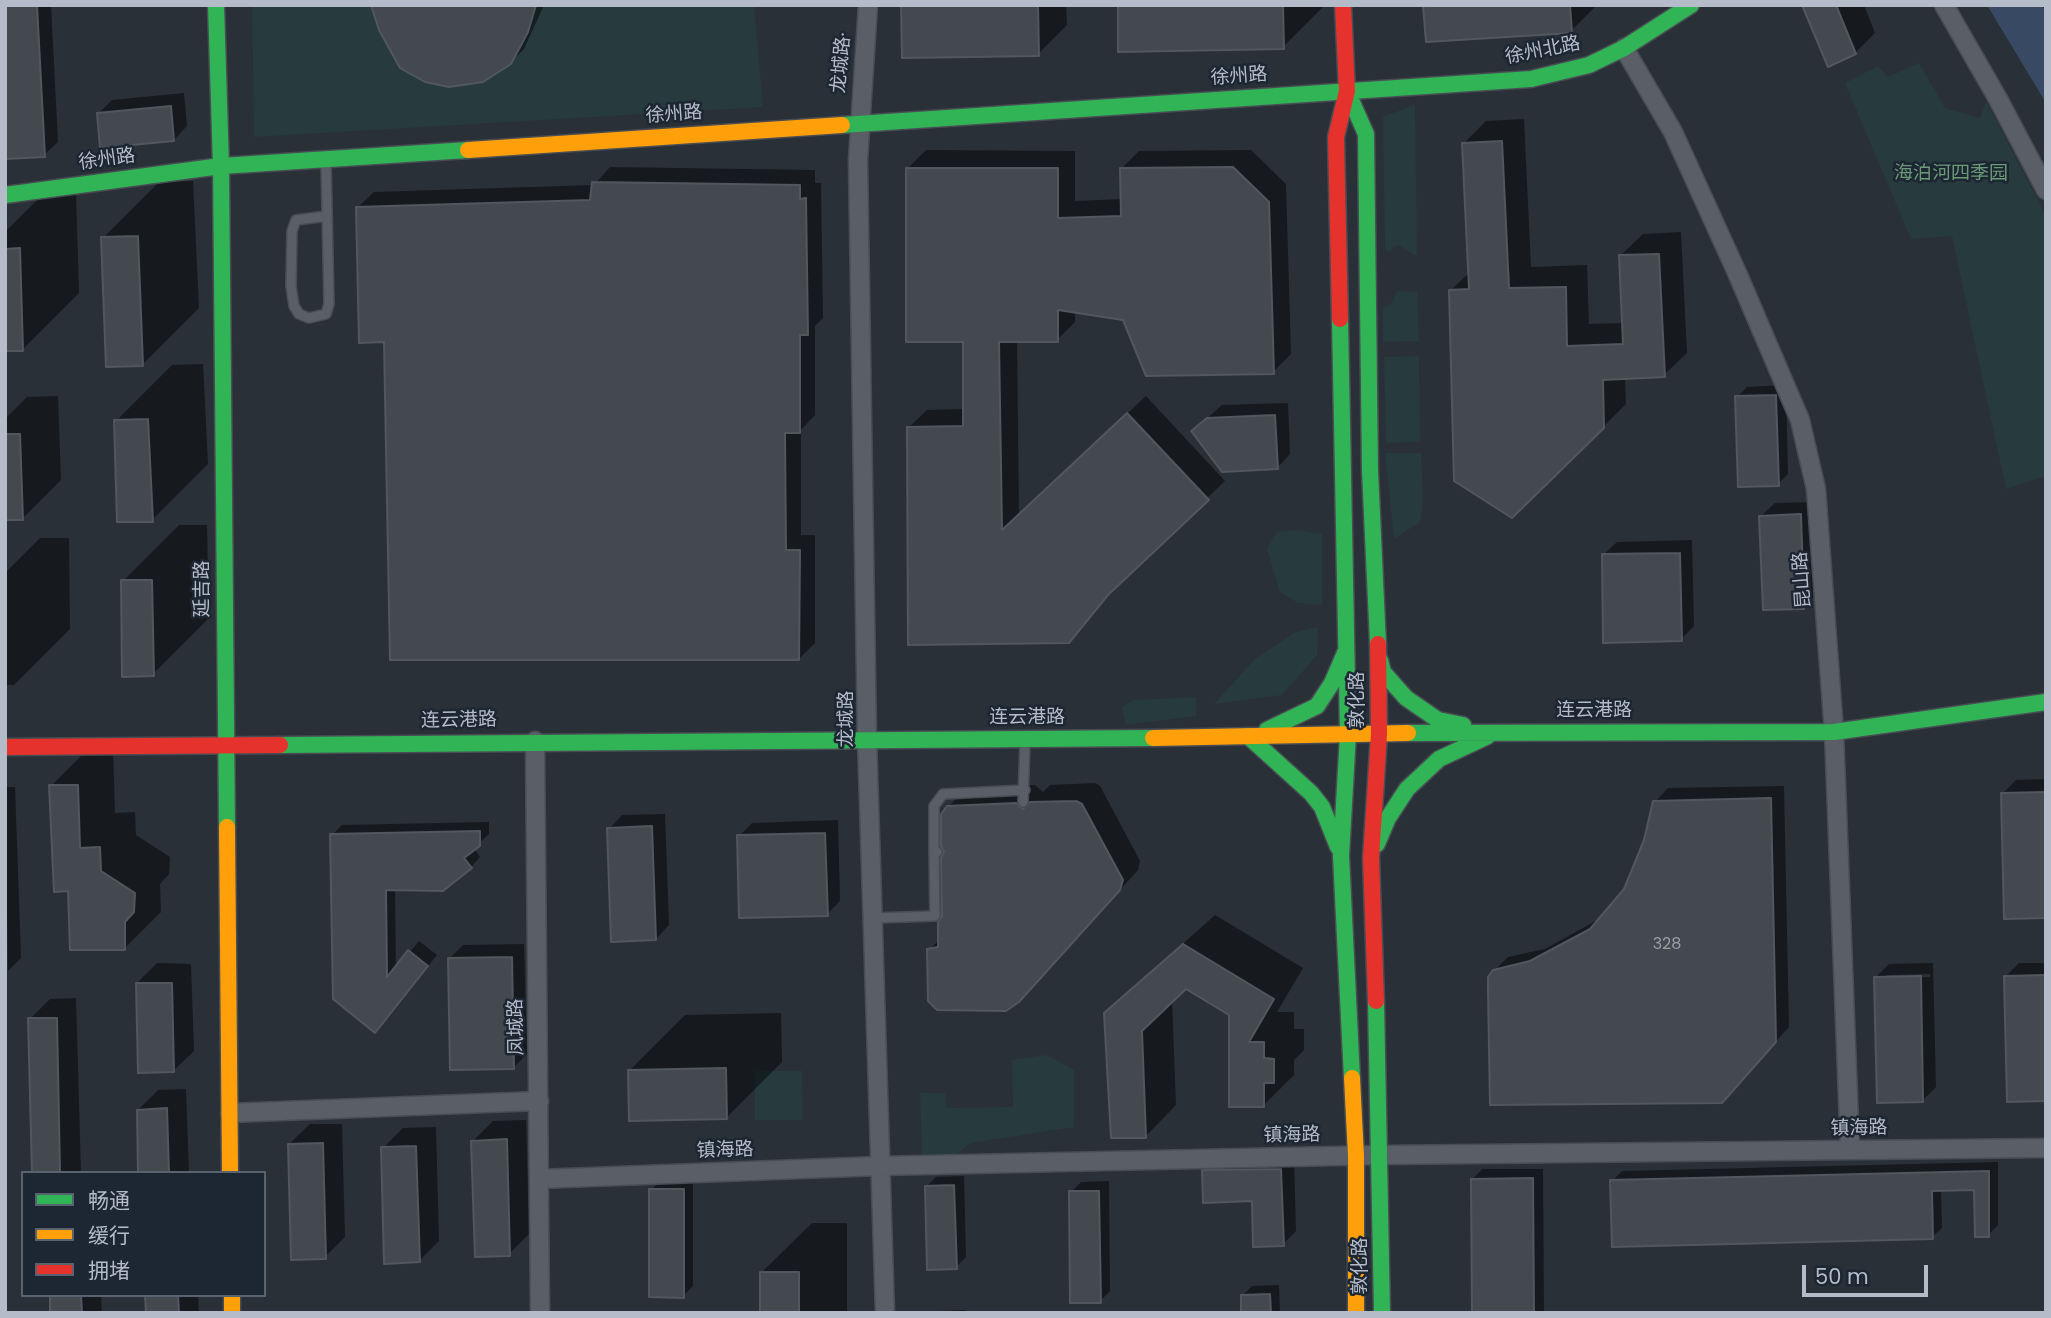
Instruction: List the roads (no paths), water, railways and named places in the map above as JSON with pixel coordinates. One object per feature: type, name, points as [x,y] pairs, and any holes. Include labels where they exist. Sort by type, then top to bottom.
[{"type":"main road","name":"延吉路","points":[[216,5],[221,166],[230,1171]]},
{"type":"main road","name":"敦化路","points":[[1343,5],[1347,91],[1336,137],[1348,734],[1341,856],[1356,1156],[1356,1313]]},
{"type":"main road","name":"徐州北路","points":[[1347,91],[1531,79],[1588,65],[1624,48],[1691,5]]},
{"type":"main road","name":"徐州路","points":[[5,195],[221,166],[1347,91]]},
{"type":"main road","name":"敦化路","points":[[1347,91],[1366,134],[1370,471],[1378,649],[1379,734],[1371,858],[1381,1155],[1382,1313]]},
{"type":"main road","points":[[1341,856],[1322,807],[1311,793],[1248,736],[1285,724],[1317,706],[1332,683],[1348,645]]},
{"type":"main road","points":[[1378,649],[1383,673],[1406,698],[1438,720],[1499,732]]},
{"type":"main road","name":"连云港路","points":[[5,747],[225,747],[535,741],[1499,732],[1834,732],[2046,702]]},
{"type":"main road","points":[[1371,858],[1388,818],[1407,789],[1439,759],[1499,732]]},
{"type":"street","name":"龙城路·","points":[[858,125],[868,5]]},
{"type":"street","points":[[1944,5],[2046,190]]},
{"type":"street","name":"昆山路","points":[[1624,48],[1673,132],[1800,420],[1816,489],[1834,732],[1850,1150]]},
{"type":"street","name":"龙城路","points":[[858,125],[867,739],[885,1313]]},
{"type":"street","name":"凤城路","points":[[535,741],[540,1313]]},
{"type":"street","points":[[230,1113],[539,1101]]},
{"type":"street","name":"镇海路","points":[[539,1179],[880,1166],[1381,1155],[2046,1148]]},
{"type":"lane","points":[[326,159],[329,304],[326,314],[309,318],[299,314],[294,306],[291,286],[292,230],[296,220],[327,216]]},
{"type":"lane","points":[[1023,803],[1025,738]]},
{"type":"lane","points":[[874,918],[935,916],[934,806],[943,794],[1025,790]]},
{"type":"water","points":[[1987,5],[2041,5],[2046,12],[2046,103]]},
{"type":"park label","name":"海泊河四季园","points":[[1951,174]]}]
